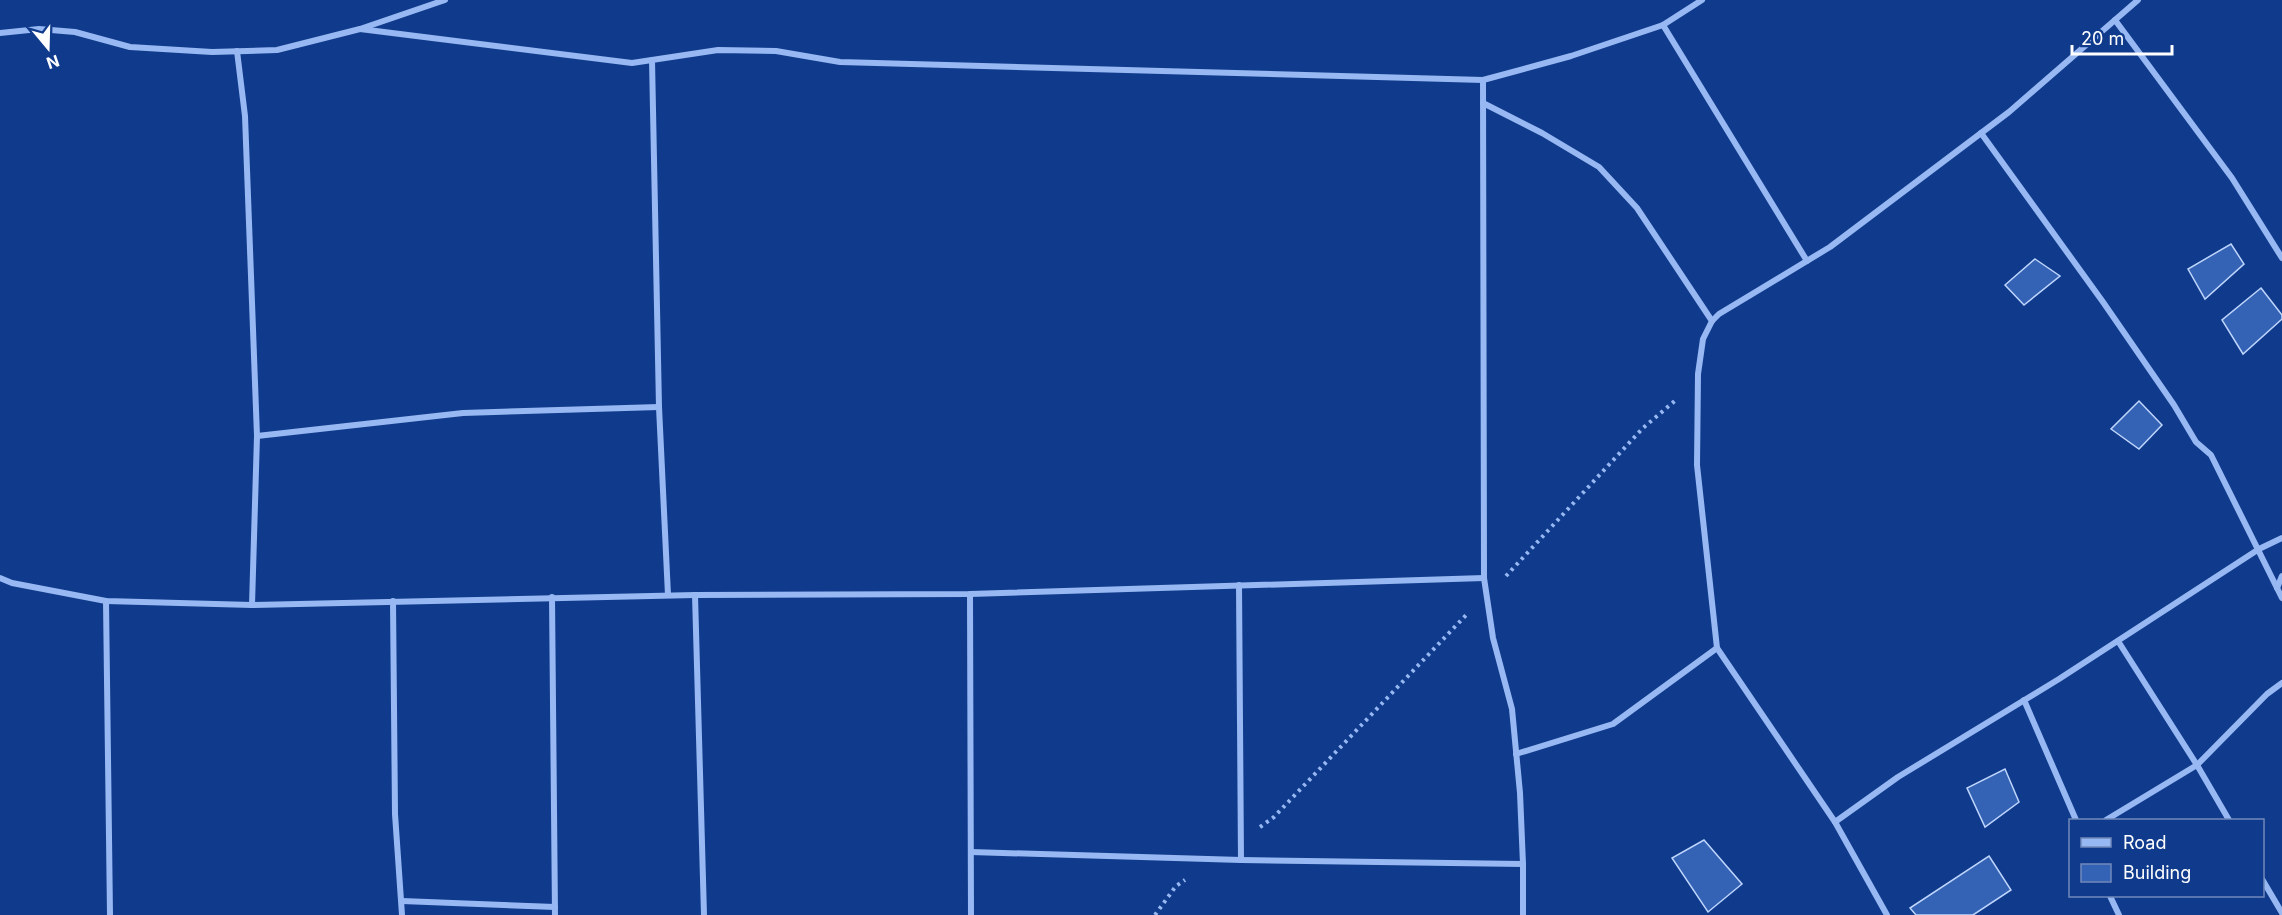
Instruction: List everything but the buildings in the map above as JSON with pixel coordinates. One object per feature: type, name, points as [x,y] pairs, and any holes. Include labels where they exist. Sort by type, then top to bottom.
[{"type":"street","points":[[0,33],[39,29],[75,32],[130,47],[237,51],[277,50],[360,29],[445,0]]},
{"type":"street","points":[[360,29],[632,63],[718,50],[776,51],[840,63],[1483,80],[1571,56],[1663,25],[1702,0]]},
{"type":"street","points":[[1887,915],[1835,822],[1717,648],[1697,465],[1698,374],[1703,339],[1712,321],[1719,314],[1830,247],[2008,112],[2138,0]]},
{"type":"street","points":[[2115,20],[2232,178],[2282,258]]},
{"type":"street","points":[[1663,25],[1807,261]]},
{"type":"street","points":[[237,51],[245,116],[257,436],[252,605]]},
{"type":"street","points":[[652,60],[659,407],[668,595]]},
{"type":"street","points":[[1483,80],[1484,578],[1493,638],[1512,709],[1523,864],[1523,915]]},
{"type":"street","points":[[1483,103],[1542,133],[1599,167],[1637,208],[1712,321]]},
{"type":"street","points":[[1981,133],[2103,302],[2196,441],[2211,455],[2282,598]]},
{"type":"street","points":[[257,436],[463,412],[659,407]]},
{"type":"street","points":[[1835,822],[1898,777],[2118,641],[2259,549],[2282,538]]},
{"type":"street","points":[[2277,588],[2282,576]]},
{"type":"street","points":[[0,578],[12,583],[106,601],[252,605],[668,595],[970,594],[1484,578]]},
{"type":"street","points":[[1239,585],[1241,860]]},
{"type":"street","points":[[970,594],[971,915]]},
{"type":"street","points":[[695,595],[704,915]]},
{"type":"street","points":[[552,597],[555,915]]},
{"type":"street","points":[[106,601],[110,915]]},
{"type":"street","points":[[393,601],[395,814],[402,915]]},
{"type":"street","points":[[2118,641],[2228,819]]},
{"type":"street","points":[[1516,754],[1613,724],[1717,648]]},
{"type":"street","points":[[2108,819],[2197,765],[2266,694],[2282,683]]},
{"type":"street","points":[[2024,700],[2076,819]]},
{"type":"street","points":[[971,852],[1241,860],[1523,864]]},
{"type":"street","points":[[2264,882],[2282,913]]},
{"type":"street","points":[[2110,897],[2119,915]]},
{"type":"street","points":[[402,901],[555,907]]},
{"type":"path","points":[[1501,581],[1643,428],[1677,399]]},
{"type":"path","points":[[1254,831],[1274,817],[1476,605]]},
{"type":"path","points":[[1155,915],[1176,886],[1185,879]]}]
